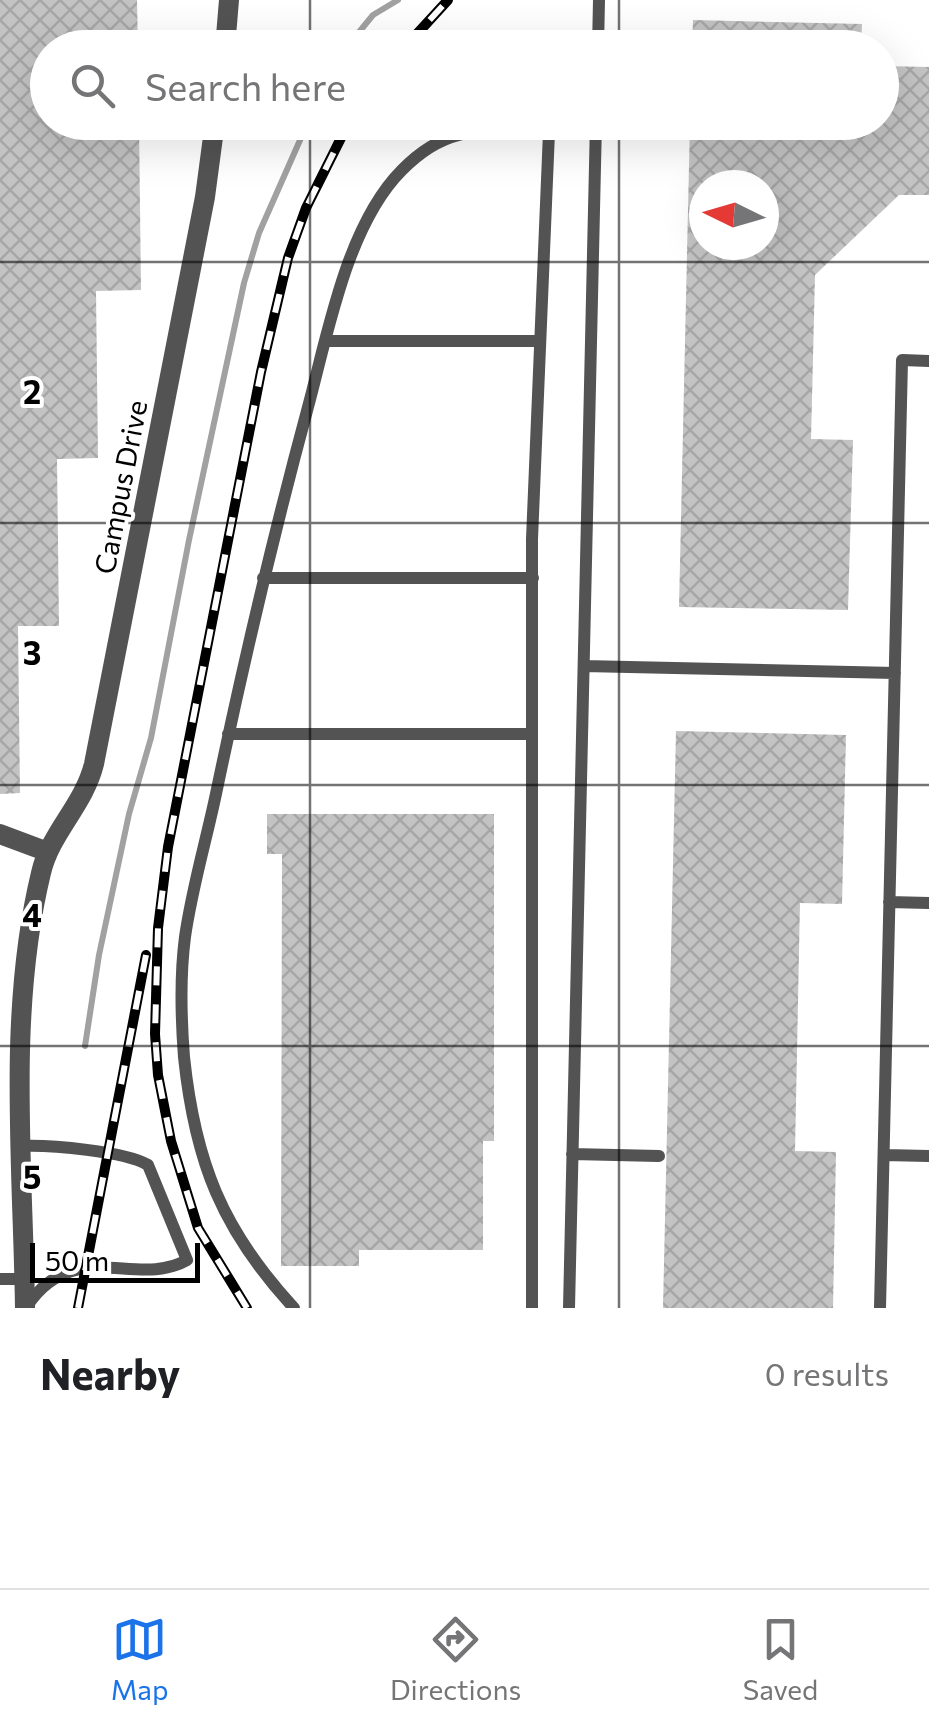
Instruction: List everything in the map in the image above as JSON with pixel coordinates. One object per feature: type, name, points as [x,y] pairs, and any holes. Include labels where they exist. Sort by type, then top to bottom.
[{"type":"street","points":[[226,30],[229,0]]},
{"type":"street","name":"Campus Drive","points":[[25,1308],[22,1146],[11,1069],[35,901],[48,852],[82,797],[94,764],[212,140]]},
{"type":"street","points":[[0,834],[48,852]]},
{"type":"lane","points":[[598,0],[598,30]]},
{"type":"lane","points":[[294,1308],[238,1238],[215,1194],[191,1112],[184,1054],[185,936],[263,578],[326,341],[361,235],[380,197],[403,169],[441,140]]},
{"type":"lane","points":[[532,1308],[532,578],[549,140]]},
{"type":"lane","points":[[569,1308],[596,140]]},
{"type":"lane","points":[[326,341],[540,342]]},
{"type":"lane","points":[[880,1308],[902,360],[929,360]]},
{"type":"lane","points":[[263,578],[532,578]]},
{"type":"lane","points":[[584,666],[895,673]]},
{"type":"lane","points":[[228,734],[532,734]]},
{"type":"lane","points":[[890,902],[929,903]]},
{"type":"lane","points":[[22,1146],[131,1157],[148,1164],[187,1260],[172,1267],[72,1270],[36,1294],[25,1308]]},
{"type":"lane","points":[[572,1154],[659,1156]]},
{"type":"lane","points":[[884,1155],[929,1156]]},
{"type":"lane","points":[[0,1279],[24,1279]]},
{"type":"building","points":[[0,0],[137,0],[138,30],[30,30],[30,140],[139,140],[141,290],[96,291],[98,458],[57,459],[59,626],[18,626],[20,793],[0,794]]},
{"type":"building","points":[[693,20],[862,24],[862,30],[693,30]]},
{"type":"building","points":[[899,66],[929,67],[929,195],[899,195],[815,275],[811,439],[853,440],[848,610],[679,607],[690,140],[899,140]]},
{"type":"building","points":[[676,731],[846,735],[842,904],[800,903],[795,1151],[836,1152],[833,1308],[663,1308]]},
{"type":"building","points":[[267,814],[494,814],[494,1141],[483,1141],[483,1250],[359,1250],[359,1266],[281,1266],[282,854],[267,854]]},
{"type":"waterway","points":[[361,30],[373,15],[398,0]]},
{"type":"waterway","points":[[85,1046],[99,955],[129,814],[151,738],[244,283],[259,233],[300,140]]},
{"type":"railway","points":[[420,30],[448,0]]},
{"type":"railway","points":[[247,1308],[198,1228],[171,1141],[158,1075],[155,1034],[158,928],[168,847],[261,372],[288,258],[306,208],[340,140]]},
{"type":"railway","points":[[78,1308],[146,955]]}]
